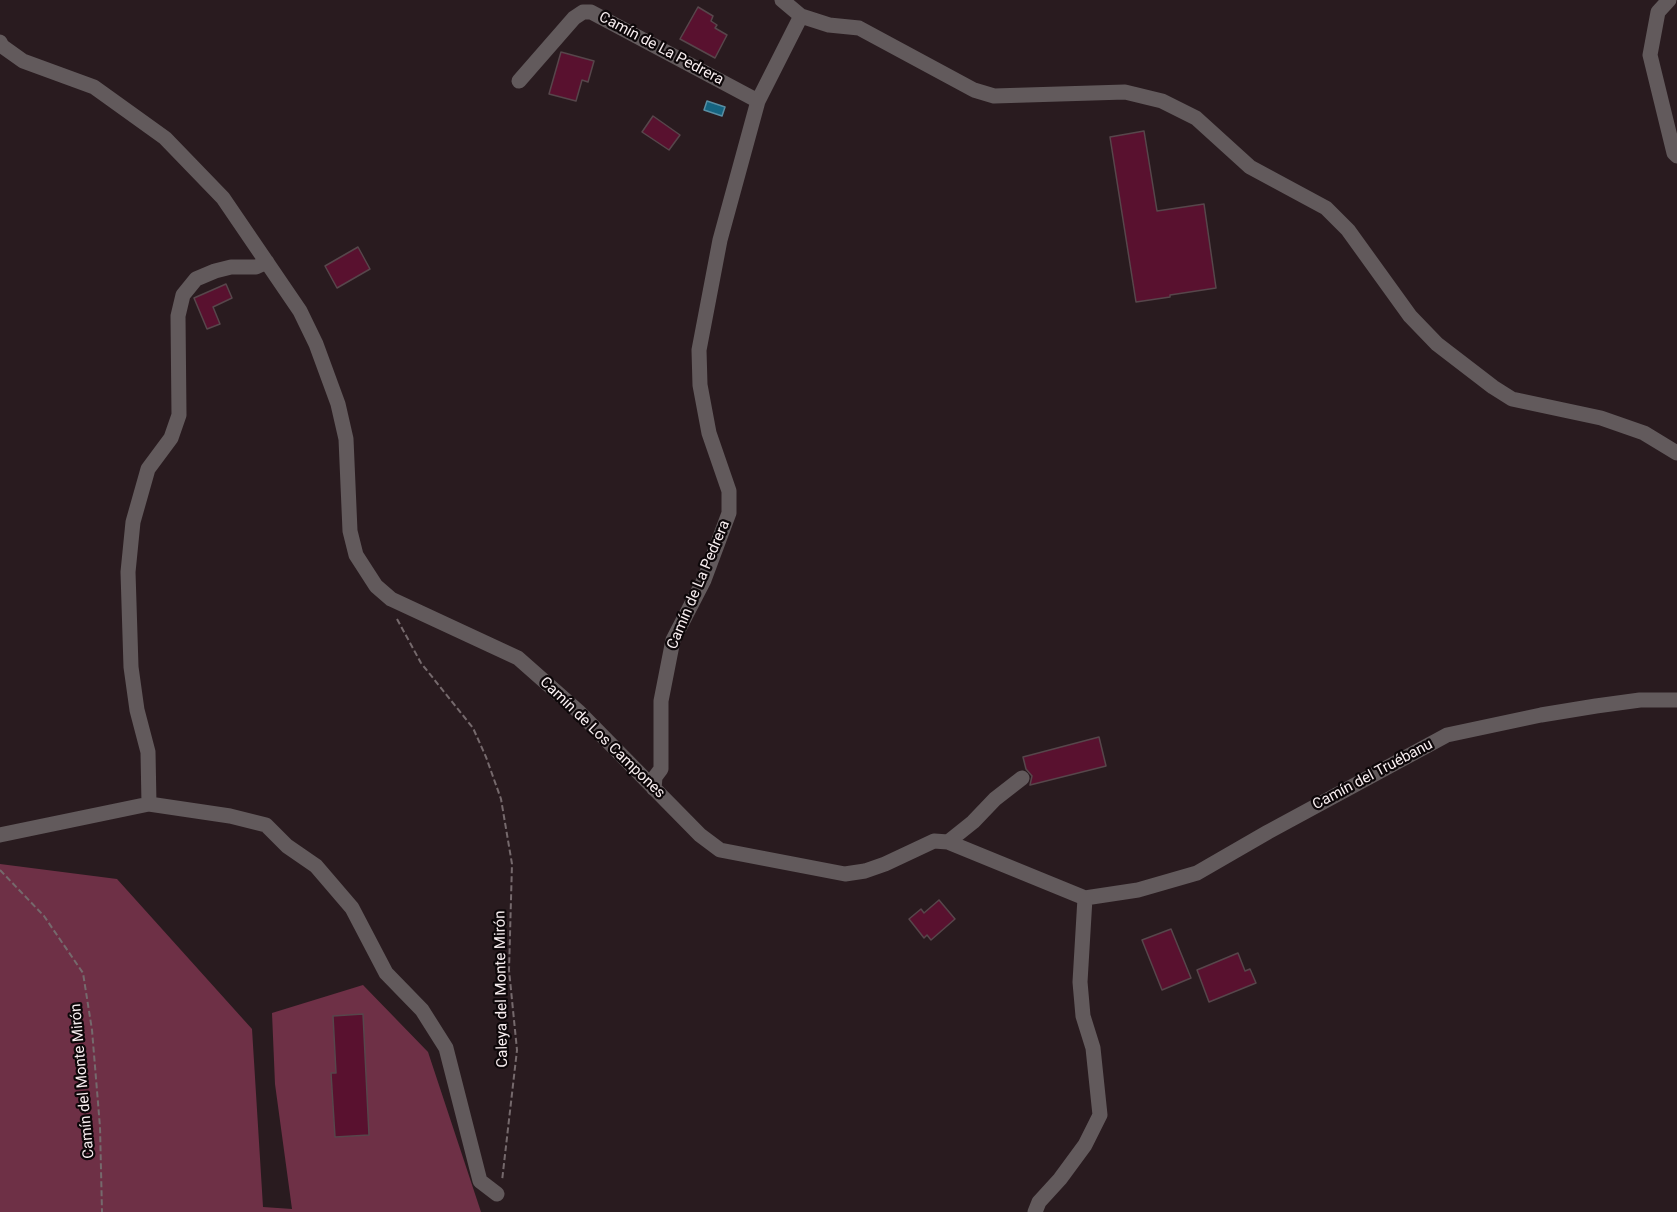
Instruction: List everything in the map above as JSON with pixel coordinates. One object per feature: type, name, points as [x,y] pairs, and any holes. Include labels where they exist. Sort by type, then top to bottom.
[{"type":"street","points":[[782,0],[801,16],[829,25],[859,28],[974,90],[994,96],[1125,92],[1162,101],[1196,118],[1250,166],[1326,208],[1348,230],[1410,316],[1437,344],[1493,387],[1512,399],[1601,418],[1644,433],[1677,453]]},
{"type":"street","points":[[1670,0],[1658,12],[1650,55],[1674,153],[1677,156]]},
{"type":"street","name":"Camín de La Pedrera","points":[[519,81],[574,18],[583,12],[591,12],[758,101]]},
{"type":"street","name":"Camín de La Pedrera","points":[[654,789],[655,777],[661,769],[662,700],[673,640],[704,580],[729,513],[729,491],[709,433],[702,395],[699,350],[720,240],[758,101],[801,16]]},
{"type":"street","name":"Camín de Los Campones","points":[[1,46],[23,62],[94,87],[165,138],[223,198],[300,311],[316,344],[338,404],[346,439],[350,531],[356,555],[376,586],[391,599],[518,658],[578,711],[700,835],[720,849],[845,874],[865,871],[885,864],[934,841],[948,842]]},
{"type":"street","points":[[149,804],[148,752],[137,710],[131,667],[128,572],[133,522],[148,468],[171,438],[179,415],[178,316],[183,295],[196,279],[231,267],[256,267],[267,262]]},
{"type":"street","name":"Camín del Truébanu","points":[[1085,898],[1138,890],[1197,873],[1447,735],[1585,707],[1640,700],[1677,700]]},
{"type":"street","points":[[1022,778],[948,842],[1085,898],[1080,982],[1083,1016],[1093,1048],[1100,1115],[1085,1145],[1060,1179],[1039,1202],[1035,1212]]},
{"type":"street","points":[[0,835],[149,804],[230,816],[266,825],[287,846],[316,866],[352,908],[386,973],[422,1010],[446,1048],[480,1181],[497,1194]]},
{"type":"path","name":"Caleya del Monte Mirón","points":[[391,599],[397,619],[421,663],[472,728],[486,757],[501,799],[512,864],[509,970],[517,1050],[503,1180],[497,1194]]},
{"type":"path","name":"Camín del Monte Mirón","points":[[0,870],[44,915],[83,973],[92,1030],[100,1127],[102,1212]]},
{"type":"shaded area","points":[[0,864],[117,879],[252,1029],[263,1207],[292,1209],[275,1084],[272,1013],[363,985],[428,1052],[481,1212],[0,1212]]},
{"type":"water","points":[[707,101],[725,107],[722,116],[704,110]]},
{"type":"building","points":[[698,7],[713,16],[711,21],[717,25],[715,28],[727,35],[715,58],[680,39]]},
{"type":"building","points":[[561,52],[594,61],[588,82],[582,80],[576,101],[549,94]]},
{"type":"building","points":[[653,116],[680,135],[669,150],[642,132]]},
{"type":"building","points":[[1144,131],[1157,211],[1204,204],[1216,288],[1136,302],[1110,137]]},
{"type":"building","points":[[358,247],[370,269],[337,288],[325,266]]},
{"type":"building","points":[[226,284],[232,298],[213,307],[220,324],[207,329],[194,298]]},
{"type":"building","points":[[1099,737],[1106,766],[1030,785],[1032,776],[1026,769],[1023,757]]},
{"type":"building","points":[[939,900],[955,919],[931,940],[927,935],[924,938],[909,919],[921,909],[924,913]]},
{"type":"building","points":[[1171,929],[1191,978],[1162,990],[1142,940]]},
{"type":"building","points":[[1238,953],[1245,971],[1250,969],[1256,983],[1209,1002],[1197,970]]},
{"type":"building","points":[[363,1014],[369,1135],[335,1137],[331,1073],[336,1073],[333,1016]]}]
